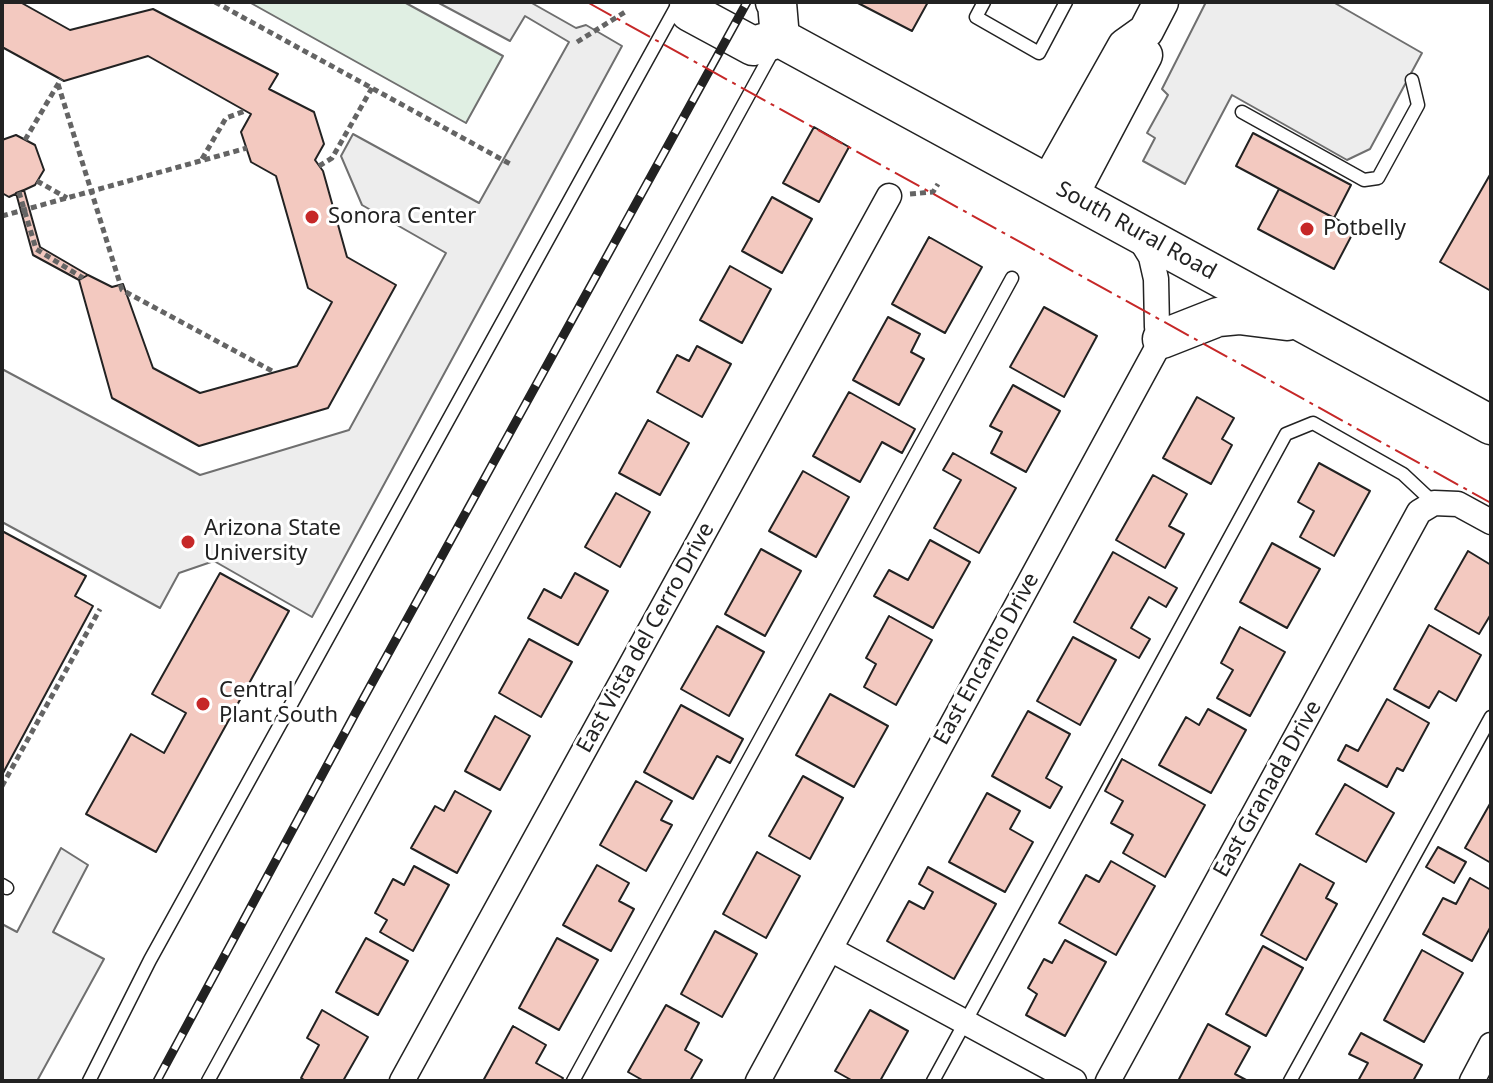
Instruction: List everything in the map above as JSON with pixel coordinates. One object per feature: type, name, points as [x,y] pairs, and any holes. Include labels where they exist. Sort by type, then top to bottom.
[{"type":"main road","points":[[689,2],[690,12],[753,46],[778,20]]},
{"type":"main road","name":"South Rural Road","points":[[778,20],[1059,189],[1491,425]]},
{"type":"main road","points":[[1162,339],[1196,324],[1239,315],[1306,324]]},
{"type":"street","points":[[1059,189],[1125,46],[1154,16]]},
{"type":"street","name":"East Vista del Cerro Drive","points":[[402,1081],[889,196]]},
{"type":"street","points":[[1135,230],[1151,257],[1156,279],[1157,327],[1162,339]]},
{"type":"street","name":"East Encanto Drive","points":[[758,1081],[1162,339]]},
{"type":"street","points":[[1434,503],[1458,504],[1491,522]]},
{"type":"street","name":"East Granada Drive","points":[[1108,1081],[1419,512],[1434,503]]},
{"type":"street","points":[[830,949],[1074,1081]]},
{"type":"street","points":[[1472,1081],[1491,1045]]},
{"type":"lane","points":[[89,1081],[150,960],[679,2]]},
{"type":"lane","points":[[984,2],[976,17],[1039,53],[1066,2]]},
{"type":"lane","points":[[208,1081],[778,20]]},
{"type":"lane","points":[[1242,112],[1364,180],[1378,178],[1418,105],[1412,80]]},
{"type":"lane","points":[[573,1081],[1012,278]]},
{"type":"lane","points":[[933,1081],[1286,434],[1313,423],[1403,474],[1434,503]]},
{"type":"lane","points":[[1290,1081],[1491,717]]},
{"type":"path","points":[[215,2],[512,165]]},
{"type":"path","points":[[577,42],[625,12]]},
{"type":"path","points":[[25,140],[60,81],[122,290],[274,372]]},
{"type":"path","points":[[319,166],[332,158],[372,88]]},
{"type":"path","points":[[202,160],[226,118],[245,111]]},
{"type":"path","points":[[2,216],[247,148]]},
{"type":"path","points":[[37,181],[68,198]]},
{"type":"path","points":[[19,192],[36,249],[83,278]]},
{"type":"path","points":[[2,786],[100,609]]},
{"type":"green space","points":[[249,2],[404,2],[503,56],[466,123]]},
{"type":"shaded area","points":[[437,2],[530,2],[576,28],[586,25],[622,46],[312,617],[214,561],[179,573],[160,608],[2,522],[2,369],[200,475],[349,430],[446,253],[362,205],[341,156],[353,134],[479,203],[569,42],[525,16],[510,41]]},
{"type":"shaded area","points":[[1206,2],[1333,2],[1422,53],[1370,149],[1347,160],[1232,95],[1185,184],[1143,161],[1155,138],[1147,133],[1168,95],[1162,89]]},
{"type":"shaded area","points":[[61,848],[88,865],[53,932],[104,959],[37,1081],[2,1081],[2,924],[17,932]]},
{"type":"building","name":"Sonora Center","points":[[2,2],[20,2],[70,30],[153,9],[278,74],[269,89],[314,112],[324,144],[315,160],[323,171],[347,257],[396,285],[328,408],[199,446],[112,398],[79,280],[88,275],[112,287],[123,284],[153,368],[200,393],[297,366],[332,302],[308,288],[276,176],[251,162],[241,132],[251,114],[148,56],[64,81],[2,47]]},
{"type":"building","points":[[856,2],[928,2],[912,31]]},
{"type":"building","points":[[814,127],[849,147],[819,202],[783,183]]},
{"type":"building","points":[[1253,133],[1351,185],[1334,218],[1236,166]]},
{"type":"building","points":[[16,135],[35,145],[44,170],[35,185],[9,197],[2,193],[2,140]]},
{"type":"building","points":[[1491,173],[1491,291],[1440,262]]},
{"type":"building","name":"Potbelly","points":[[1279,189],[1355,229],[1334,269],[1258,229]]},
{"type":"building","points":[[24,190],[40,247],[88,275],[79,280],[33,255],[16,193]]},
{"type":"building","points":[[772,197],[812,219],[782,273],[742,251]]},
{"type":"building","points":[[929,237],[982,267],[945,333],[892,304]]},
{"type":"building","points":[[730,266],[771,289],[742,343],[700,320]]},
{"type":"building","points":[[1044,307],[1097,336],[1064,397],[1010,367]]},
{"type":"building","points":[[888,317],[920,334],[911,352],[924,359],[899,405],[853,380]]},
{"type":"building","points":[[697,346],[731,364],[702,417],[657,392],[677,355],[689,361]]},
{"type":"building","points":[[1013,385],[1060,411],[1026,472],[991,453],[1002,432],[990,426]]},
{"type":"building","points":[[849,392],[915,429],[902,453],[882,442],[860,482],[813,456]]},
{"type":"building","points":[[1197,397],[1234,418],[1222,439],[1232,445],[1211,484],[1163,458]]},
{"type":"building","points":[[648,420],[689,443],[660,495],[619,473]]},
{"type":"building","points":[[953,453],[1016,488],[979,553],[934,528],[961,480],[943,470]]},
{"type":"building","points":[[1319,463],[1370,491],[1334,556],[1300,537],[1314,511],[1298,502]]},
{"type":"building","points":[[803,471],[849,497],[816,557],[769,531]]},
{"type":"building","points":[[1153,475],[1187,494],[1169,526],[1184,534],[1165,568],[1116,540]]},
{"type":"building","points":[[616,493],[650,512],[620,567],[585,547]]},
{"type":"building","points":[[2,531],[86,576],[75,596],[93,606],[2,775]]},
{"type":"building","points":[[930,540],[970,562],[933,628],[874,596],[889,570],[908,580]]},
{"type":"building","points":[[1272,543],[1320,569],[1287,628],[1240,602]]},
{"type":"building","points":[[761,549],[801,571],[765,636],[725,614]]},
{"type":"building","points":[[1468,551],[1491,565],[1491,614],[1479,634],[1435,609]]},
{"type":"building","points":[[1113,552],[1177,588],[1166,607],[1149,597],[1131,628],[1150,639],[1139,658],[1074,622]]},
{"type":"building","name":"Central Plant South","points":[[220,573],[289,611],[156,852],[86,814],[131,734],[164,753],[186,713],[152,694]]},
{"type":"building","points":[[575,573],[608,591],[578,645],[528,618],[544,589],[561,598]]},
{"type":"building","points":[[889,616],[932,640],[896,705],[864,687],[876,664],[866,658]]},
{"type":"building","points":[[1429,625],[1481,655],[1456,701],[1439,691],[1429,708],[1394,689]]},
{"type":"building","points":[[717,626],[764,652],[729,716],[681,689]]},
{"type":"building","points":[[1240,627],[1285,652],[1250,716],[1217,698],[1233,670],[1221,663]]},
{"type":"building","points":[[1073,637],[1116,660],[1080,725],[1037,701]]},
{"type":"building","points":[[529,639],[572,662],[541,717],[499,693]]},
{"type":"building","points":[[830,694],[888,726],[854,787],[796,755]]},
{"type":"building","points":[[1387,699],[1429,723],[1403,771],[1397,768],[1387,787],[1338,760],[1346,745],[1358,751]]},
{"type":"building","points":[[681,705],[743,739],[730,763],[717,756],[693,799],[644,772]]},
{"type":"building","points":[[1208,709],[1246,730],[1211,793],[1159,765],[1186,717],[1199,725]]},
{"type":"building","points":[[1028,711],[1070,734],[1046,778],[1062,787],[1050,808],[992,776]]},
{"type":"building","points":[[495,716],[530,736],[500,790],[465,771]]},
{"type":"building","points":[[1122,759],[1205,805],[1165,877],[1123,853],[1133,835],[1111,823],[1123,801],[1105,791]]},
{"type":"building","points":[[803,776],[843,798],[810,859],[769,836]]},
{"type":"building","points":[[636,781],[672,801],[661,820],[672,825],[646,871],[600,845]]},
{"type":"building","points":[[1345,784],[1394,813],[1366,862],[1316,834]]},
{"type":"building","points":[[455,791],[491,811],[457,873],[411,848],[435,806],[444,811]]},
{"type":"building","points":[[987,793],[1020,811],[1010,829],[1033,842],[1005,892],[949,862]]},
{"type":"building","points":[[1491,802],[1491,863],[1465,848]]},
{"type":"building","points":[[1438,847],[1466,862],[1454,883],[1426,867]]},
{"type":"building","points":[[757,852],[800,876],[766,938],[723,914]]},
{"type":"building","points":[[1111,861],[1155,886],[1116,955],[1059,923],[1086,875],[1099,882]]},
{"type":"building","points":[[1300,864],[1334,883],[1326,898],[1337,904],[1306,960],[1261,935]]},
{"type":"building","points":[[597,865],[629,883],[619,901],[634,909],[611,951],[563,925]]},
{"type":"building","points":[[414,866],[449,885],[413,951],[380,932],[387,920],[375,913],[393,879],[404,885]]},
{"type":"building","points":[[928,867],[996,904],[954,979],[887,941],[909,901],[924,909],[933,892],[919,884]]},
{"type":"building","points":[[1470,878],[1491,890],[1491,926],[1472,961],[1423,934],[1443,898],[1456,904]]},
{"type":"building","points":[[715,931],[757,954],[722,1017],[681,994]]},
{"type":"building","points":[[366,938],[408,961],[378,1015],[336,992]]},
{"type":"building","points":[[557,938],[598,960],[559,1030],[519,1008]]},
{"type":"building","points":[[1065,940],[1106,962],[1065,1036],[1026,1015],[1037,994],[1028,988],[1044,959],[1052,963]]},
{"type":"building","points":[[1263,946],[1303,968],[1266,1036],[1226,1014]]},
{"type":"building","points":[[1422,950],[1463,973],[1424,1042],[1384,1020]]},
{"type":"building","points":[[666,1005],[699,1023],[685,1050],[702,1060],[690,1081],[644,1081],[628,1072]]},
{"type":"building","points":[[322,1010],[368,1037],[343,1081],[306,1081],[301,1078],[319,1045],[307,1038]]},
{"type":"building","points":[[870,1010],[908,1031],[880,1081],[853,1081],[835,1071]]},
{"type":"building","points":[[1208,1024],[1250,1047],[1235,1074],[1248,1081],[1178,1081]]},
{"type":"building","points":[[513,1026],[546,1045],[536,1063],[563,1078],[561,1081],[483,1081]]},
{"type":"building","points":[[1361,1033],[1422,1065],[1413,1081],[1358,1081],[1368,1063],[1349,1054]]},
{"type":"railway","points":[[157,1081],[356,712],[747,2]]},
{"type":"power","points":[[587,2],[1491,503]]},
{"type":"place","name":"Sonora Center","points":[[312,217]]},
{"type":"place","name":"Potbelly","points":[[1307,229]]},
{"type":"place","name":"Arizona State University","points":[[188,542]]},
{"type":"place","name":"Central Plant South","points":[[203,704]]}]
